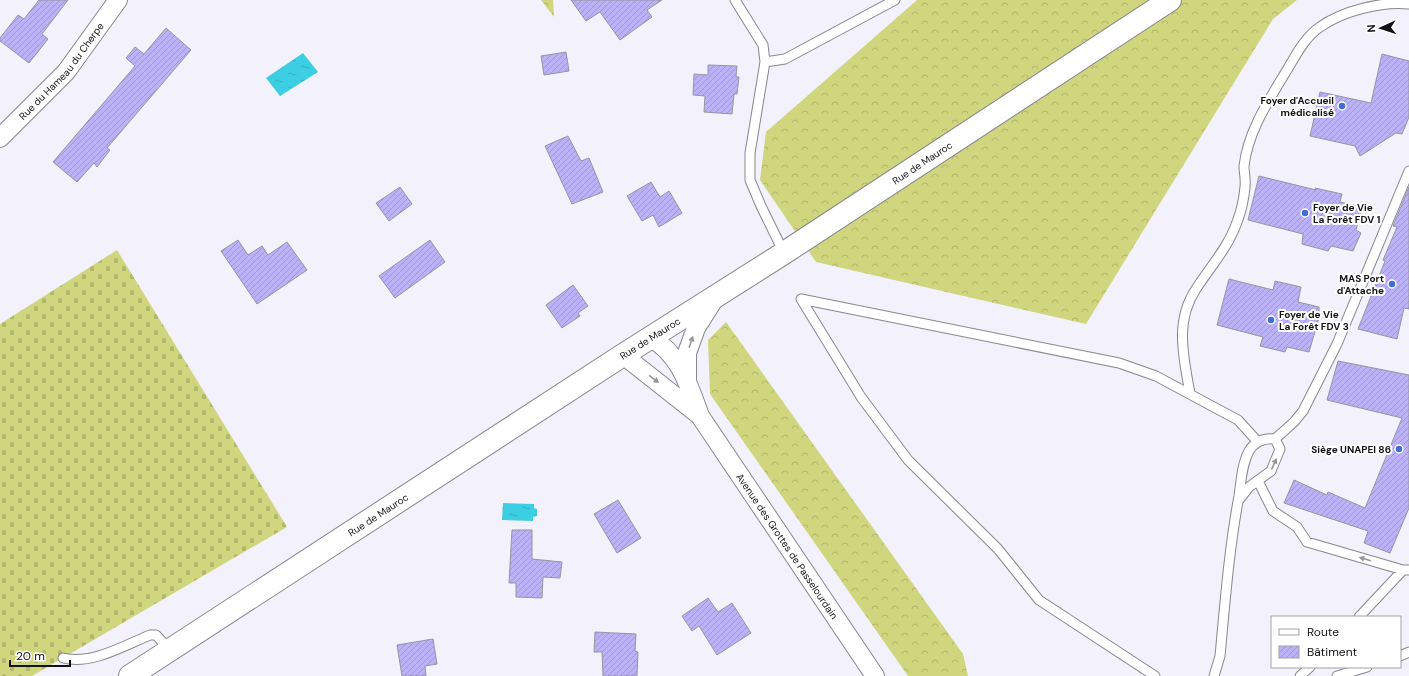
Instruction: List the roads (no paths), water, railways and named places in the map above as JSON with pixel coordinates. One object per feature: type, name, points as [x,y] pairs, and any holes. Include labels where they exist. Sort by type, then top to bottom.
[{"type":"street","name":"Rue du Hameau du Cherpe","points":[[0,138],[66,72],[118,0]]},
{"type":"street","name":"Rue de Mauroc","points":[[130,676],[623,355],[784,253],[1170,0]]},
{"type":"street","name":"Avenue des Grottes de Passelourdain","points":[[687,380],[687,353],[691,340],[696,328],[716,297]]},
{"type":"street","name":"Avenue des Grottes de Passelourdain","points":[[651,338],[672,353],[687,380],[700,416],[875,676]]},
{"type":"street","name":"Avenue des Grottes de Passelourdain","points":[[623,355],[700,416]]},
{"type":"lane","points":[[735,0],[763,45],[765,62],[751,145],[750,180],[784,253]]},
{"type":"lane","points":[[765,62],[785,59],[896,0]]},
{"type":"lane","points":[[1190,394],[1182,347],[1182,325],[1186,307],[1196,289],[1220,257],[1237,222],[1245,188],[1244,166],[1253,132],[1263,110],[1304,42],[1318,28],[1333,18],[1350,12],[1390,4],[1409,4]]},
{"type":"lane","points":[[1275,440],[1303,411],[1337,344],[1409,170]]},
{"type":"lane","points":[[1155,676],[1039,600],[998,550],[908,460],[861,397],[801,299],[1119,363],[1156,376],[1238,420],[1258,442]]},
{"type":"lane","points":[[1214,676],[1220,656],[1234,523],[1238,501],[1245,464],[1250,450],[1258,442],[1266,438],[1275,440],[1280,449],[1271,471],[1249,487],[1238,501]]},
{"type":"lane","points":[[1258,481],[1273,511],[1297,527],[1307,542],[1406,570],[1360,616]]},
{"type":"lane","points":[[63,658],[75,660],[90,658],[150,635],[156,635],[170,650]]},
{"type":"lane","points":[[1300,676],[1309,668]]},
{"type":"lane","points":[[1337,676],[1364,668]]},
{"type":"water","points":[[303,53],[318,72],[280,96],[266,78]]},
{"type":"water","points":[[503,503],[534,504],[534,508],[537,509],[537,516],[533,517],[533,521],[502,520]]},
{"type":"place","name":"Foyer d'Accueil médicalisé","points":[[1342,106]]},
{"type":"place","name":"Foyer de Vie La Forêt FDV 1","points":[[1305,213]]},
{"type":"place","name":"MAS Port d'Attache","points":[[1392,284]]},
{"type":"place","name":"Foyer de Vie La Forêt FDV 3","points":[[1271,320]]},
{"type":"place","name":"Siège UNAPEI 86","points":[[1399,449]]}]
